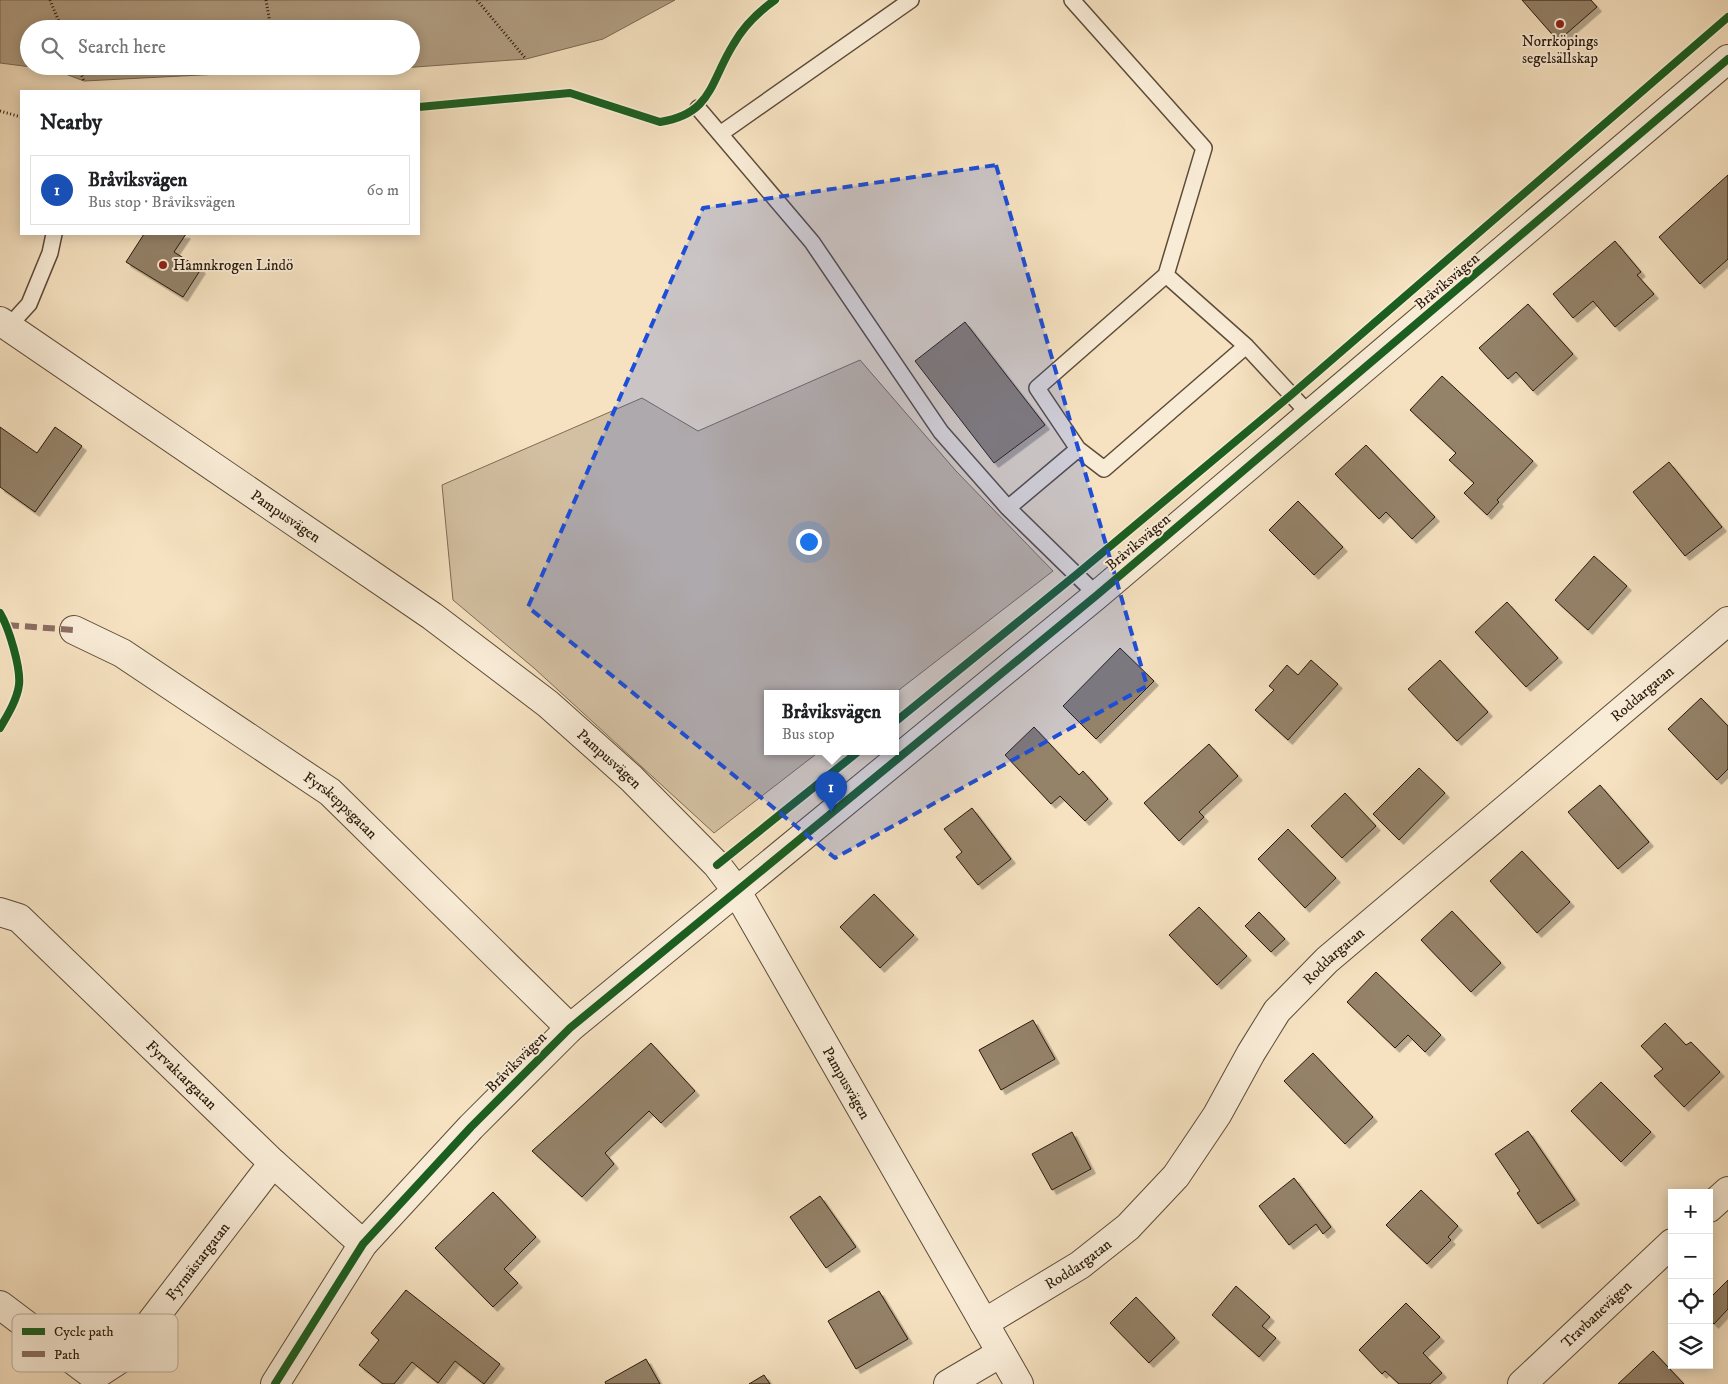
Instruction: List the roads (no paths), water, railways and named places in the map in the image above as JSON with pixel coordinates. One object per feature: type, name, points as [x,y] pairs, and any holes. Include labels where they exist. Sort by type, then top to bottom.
[{"type":"street","name":"Bråviksvägen","points":[[275,1384],[363,1244],[471,1127],[570,1028],[1097,595],[1728,60]]},
{"type":"street","name":"Pampusvägen","points":[[3,328],[432,616],[548,704],[631,778],[717,865],[736,890],[1019,1384]]},
{"type":"street","name":"Roddargatan","points":[[984,1323],[1080,1265],[1128,1227],[1176,1176],[1217,1115],[1250,1053],[1276,1011],[1327,960],[1728,620]]},
{"type":"street","name":"Fyrskeppsgatan","points":[[74,630],[122,653],[330,792],[570,1028]]},
{"type":"street","name":"Fyrvaktargatan","points":[[0,912],[19,918],[273,1163],[363,1244]]},
{"type":"street","name":"Fyrmästargatan","points":[[156,1314],[273,1163]]},
{"type":"street","points":[[1713,1204],[1728,1190]]},
{"type":"street","name":"Travbanevägen","points":[[1522,1384],[1668,1247]]},
{"type":"street","name":"Fyrmästargatan","points":[[0,1305],[12,1314]]},
{"type":"street","points":[[948,1384],[1001,1353]]},
{"type":"street","name":"Fyrmästargatan","points":[[89,1372],[94,1376],[100,1372]]},
{"type":"lane","points":[[720,134],[912,0]]},
{"type":"lane","points":[[1072,0],[1204,148],[1166,275],[1037,388],[1078,449],[1104,469],[1246,346]]},
{"type":"lane","points":[[698,108],[812,242],[941,432],[1008,508],[1097,595]]},
{"type":"lane","points":[[3,328],[29,304],[50,254],[54,235]]},
{"type":"lane","points":[[1166,275],[1246,346],[1310,416]]},
{"type":"lane","points":[[1008,508],[1078,449]]},
{"type":"place","name":"Norrköpings segelsällskap","points":[[1560,24]]},
{"type":"place","name":"Hamnkrogen Lindö","points":[[163,265]]},
{"type":"place","name":"Bråviksvägen","points":[[831,812]]}]
